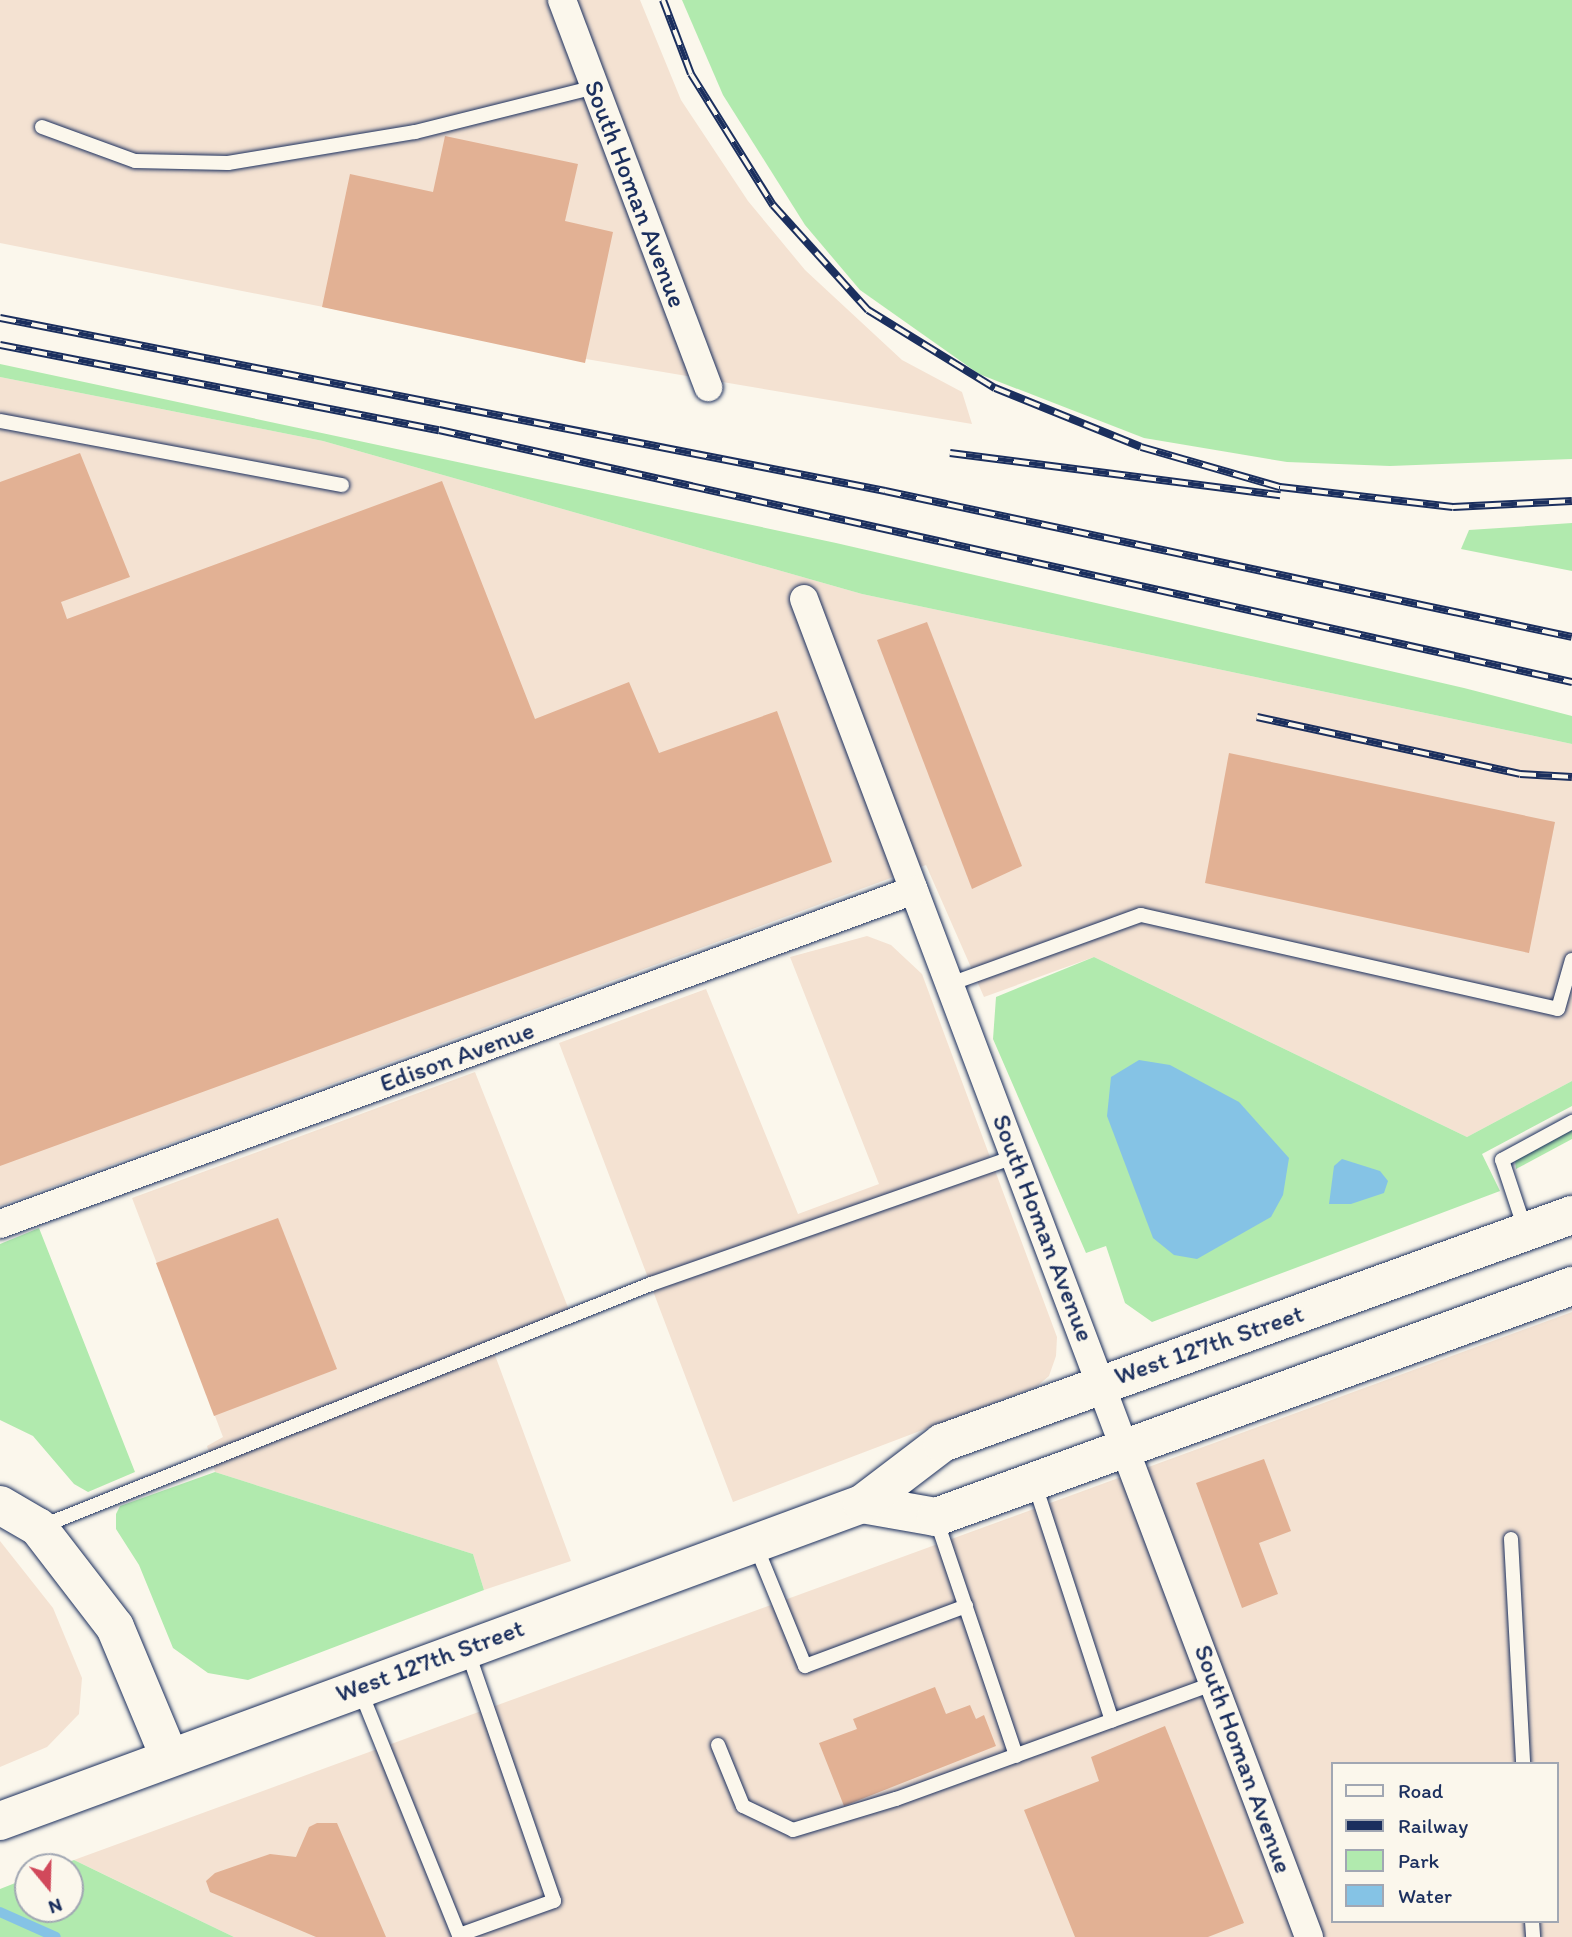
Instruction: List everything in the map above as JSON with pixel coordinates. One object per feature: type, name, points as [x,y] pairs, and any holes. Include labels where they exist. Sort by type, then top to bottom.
[{"type":"main road","name":"West 127th Street","points":[[0,1821],[169,1756],[862,1504],[942,1443],[1102,1382],[1572,1215]]},
{"type":"main road","points":[[936,1517],[1572,1286]]},
{"type":"main road","name":"West 127th Street","points":[[862,1504],[936,1517]]},
{"type":"main road","points":[[0,1505],[38,1527],[115,1627],[169,1756]]},
{"type":"street","name":"South Homan Avenue","points":[[562,0],[708,387]]},
{"type":"street","name":"South Homan Avenue","points":[[804,599],[1310,1937]]},
{"type":"street","name":"Edison Avenue","points":[[0,1224],[914,890]]},
{"type":"lane","points":[[42,127],[135,161],[228,163],[415,132],[595,87]]},
{"type":"lane","points":[[0,421],[342,485]]},
{"type":"lane","points":[[950,984],[1141,915],[1558,1009],[1572,960]]},
{"type":"lane","points":[[1526,1232],[1502,1160],[1572,1122]]},
{"type":"lane","points":[[38,1527],[651,1284],[1016,1156]]},
{"type":"lane","points":[[1034,1481],[1112,1721]]},
{"type":"lane","points":[[936,1517],[1017,1756]]},
{"type":"lane","points":[[1511,1539],[1523,1762]]},
{"type":"lane","points":[[755,1543],[805,1666],[966,1606]]},
{"type":"lane","points":[[359,1687],[459,1935],[554,1901],[467,1647]]},
{"type":"lane","points":[[719,1745],[743,1806],[793,1830],[1017,1756],[1214,1683]]},
{"type":"shaded area","points":[[0,0],[640,0],[681,100],[748,201],[805,270],[902,360],[962,392],[972,424],[586,359],[0,243]]},
{"type":"shaded area","points":[[0,377],[323,441],[862,594],[1572,744],[1572,1081],[1467,1137],[1094,957],[984,997],[926,865],[0,1206]]},
{"type":"shaded area","points":[[867,936],[891,945],[922,974],[1057,1337],[1056,1356],[1049,1376],[1036,1387],[733,1502],[559,1043],[706,989],[798,1214],[879,1184],[790,957]]},
{"type":"shaded area","points":[[475,1072],[571,1315],[492,1347],[571,1561],[484,1590],[473,1554],[215,1472],[207,1446],[223,1437],[132,1198]]},
{"type":"shaded area","points":[[1572,1312],[1572,1937],[234,1937],[84,1865],[84,1856]]},
{"type":"shaded area","points":[[0,1541],[53,1608],[82,1678],[79,1714],[47,1747],[0,1767]]},
{"type":"green space","points":[[682,0],[1572,0],[1572,459],[1390,466],[1287,462],[1144,438],[979,374],[860,290],[805,225],[723,95]]},
{"type":"green space","points":[[0,364],[836,543],[1464,688],[1572,716],[1572,744],[862,594],[323,441],[0,377]]},
{"type":"green space","points":[[1572,523],[1572,571],[1461,549],[1469,530]]},
{"type":"green space","points":[[1094,957],[1467,1137],[1572,1081],[1572,1106],[1482,1154],[1500,1191],[1152,1322],[1125,1303],[1106,1246],[1086,1253],[993,1039],[996,997]]},
{"type":"green space","points":[[1572,1130],[1572,1139],[1516,1169],[1515,1161]]},
{"type":"green space","points":[[39,1228],[135,1472],[88,1492],[74,1484],[33,1436],[0,1420],[0,1244]]},
{"type":"green space","points":[[215,1472],[473,1554],[484,1590],[248,1680],[208,1673],[173,1648],[139,1565],[116,1529],[116,1514],[120,1506]]},
{"type":"green space","points":[[84,1865],[234,1937],[0,1937],[0,1889],[14,1884],[14,1923],[84,1923]]},
{"type":"water","points":[[1139,1060],[1170,1065],[1239,1102],[1289,1158],[1283,1195],[1271,1217],[1197,1259],[1174,1255],[1153,1238],[1107,1116],[1111,1077]]},
{"type":"water","points":[[1342,1159],[1380,1171],[1388,1181],[1384,1193],[1351,1204],[1329,1204],[1334,1166]]},
{"type":"building","points":[[445,136],[578,164],[565,221],[613,232],[585,363],[322,307],[350,174],[433,192]]},
{"type":"building","points":[[80,453],[130,577],[61,602],[67,619],[442,481],[535,719],[629,682],[659,753],[777,711],[832,862],[0,1166],[0,482]]},
{"type":"building","points":[[927,622],[1022,866],[972,889],[877,640]]},
{"type":"building","points":[[1229,753],[1555,822],[1529,953],[1205,883]]},
{"type":"building","points":[[278,1218],[337,1369],[214,1416],[156,1263]]},
{"type":"building","points":[[1264,1459],[1291,1531],[1259,1543],[1278,1594],[1242,1608],[1196,1483]]},
{"type":"building","points":[[935,1687],[946,1714],[970,1705],[976,1719],[984,1715],[996,1746],[844,1806],[819,1743],[857,1729],[853,1719]]},
{"type":"building","points":[[1165,1726],[1244,1923],[1208,1937],[1075,1937],[1024,1810],[1099,1781],[1091,1757]]},
{"type":"building","points":[[317,1823],[337,1823],[386,1937],[316,1937],[210,1892],[206,1881],[215,1873],[270,1854],[296,1857],[309,1827]]},
{"type":"waterway","points":[[0,1912],[56,1937]]},
{"type":"railway","points":[[663,0],[691,74],[773,205],[868,310],[995,388],[1141,447],[1280,487],[1453,507],[1572,501]]},
{"type":"railway","points":[[0,318],[885,491],[1572,637]]},
{"type":"railway","points":[[0,345],[439,430],[1572,682]]},
{"type":"railway","points":[[950,453],[1280,495]]},
{"type":"railway","points":[[1257,717],[1520,774],[1572,777]]}]
